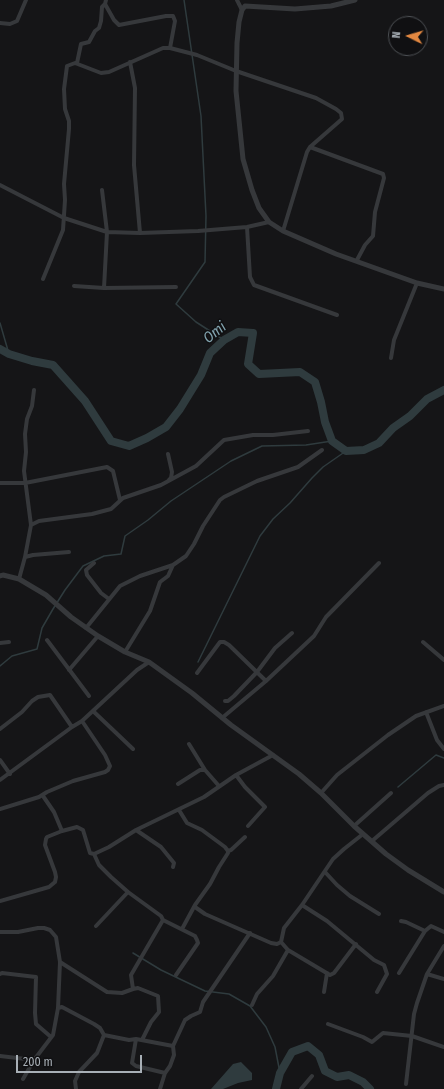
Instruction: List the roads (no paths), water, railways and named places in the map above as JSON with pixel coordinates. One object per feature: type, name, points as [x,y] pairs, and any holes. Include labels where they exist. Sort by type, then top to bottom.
[{"type":"street","points":[[0,23],[10,24],[16,21],[25,0]]},
{"type":"street","points":[[237,0],[242,10]]},
{"type":"street","points":[[355,0],[324,6],[296,8],[245,6],[242,10],[238,22],[236,91],[243,159],[252,190],[259,208],[269,222],[283,231],[336,254],[357,260],[417,283],[444,289]]},
{"type":"street","points":[[105,2],[114,20],[119,25],[173,16],[176,21],[170,48]]},
{"type":"street","points":[[77,63],[81,44],[88,42],[95,31],[100,28],[102,7],[105,2]]},
{"type":"street","points":[[43,279],[63,230],[64,184],[70,128],[65,109],[64,89],[67,66],[77,63],[101,73],[109,72],[163,48],[170,48],[197,55],[236,71],[316,98],[341,113],[342,119],[310,147],[283,231]]},
{"type":"street","points":[[130,62],[135,88],[134,165],[140,232]]},
{"type":"street","points":[[310,147],[383,174],[384,178],[375,212],[373,236],[357,260]]},
{"type":"street","points":[[0,185],[64,218],[107,232],[198,231],[207,229],[247,227],[269,222]]},
{"type":"street","points":[[102,190],[107,232],[104,288]]},
{"type":"street","points":[[247,227],[250,277],[254,285],[336,314]]},
{"type":"street","points":[[391,358],[394,340],[417,283]]},
{"type":"street","points":[[74,286],[104,288],[176,287]]},
{"type":"street","points":[[20,579],[31,524],[24,471],[26,452],[25,434],[27,418],[32,406],[34,390]]},
{"type":"street","points":[[31,524],[39,521],[92,514],[111,509],[120,500],[161,485],[196,466],[224,440],[253,435],[273,435],[308,431]]},
{"type":"street","points":[[86,628],[115,590],[124,583],[174,565],[186,556],[220,500],[257,481],[298,467],[322,450]]},
{"type":"street","points":[[167,481],[171,478],[172,472],[168,454]]},
{"type":"street","points":[[0,483],[25,483],[107,467],[113,471],[120,500]]},
{"type":"street","points":[[25,557],[69,552]]},
{"type":"street","points":[[94,562],[86,570],[86,575],[101,593],[109,599]]},
{"type":"street","points":[[222,718],[266,681],[314,636],[326,617],[379,563]]},
{"type":"street","points":[[125,652],[150,611],[160,582],[168,576],[174,565]]},
{"type":"street","points":[[0,576],[3,575],[20,579],[46,595],[98,636],[125,652],[149,662],[299,774],[363,834],[408,870],[444,892]]},
{"type":"street","points":[[225,701],[228,701],[234,696],[257,672],[275,648],[292,633]]},
{"type":"street","points":[[69,670],[98,636]]},
{"type":"street","points":[[47,640],[89,696]]},
{"type":"street","points":[[0,643],[8,642]]},
{"type":"street","points":[[197,673],[220,642],[224,642],[230,645],[266,681]]},
{"type":"street","points":[[423,642],[444,660]]},
{"type":"street","points":[[0,780],[82,721],[137,670],[149,662]]},
{"type":"street","points":[[0,729],[22,712],[32,701],[38,697],[50,695],[72,727]]},
{"type":"street","points":[[321,793],[337,775],[388,735],[408,721],[426,712],[444,706]]},
{"type":"street","points":[[93,711],[133,749]]},
{"type":"street","points":[[426,712],[437,740],[444,749]]},
{"type":"street","points":[[0,809],[43,796],[47,792],[73,781],[108,770],[110,766],[105,755],[82,721]]},
{"type":"street","points":[[189,744],[205,770],[219,786]]},
{"type":"street","points":[[94,854],[109,847],[136,830],[204,797],[236,775],[273,755]]},
{"type":"street","points":[[0,760],[10,774]]},
{"type":"street","points":[[178,784],[200,770],[205,770]]},
{"type":"street","points":[[236,775],[245,787],[265,807],[248,826]]},
{"type":"street","points":[[372,841],[428,793],[439,786],[444,785]]},
{"type":"street","points":[[354,826],[391,793]]},
{"type":"street","points":[[43,796],[54,812],[62,831]]},
{"type":"street","points":[[179,810],[187,823],[202,830],[225,847],[228,851]]},
{"type":"street","points":[[0,901],[49,887],[55,882],[56,872],[45,845],[46,839],[47,837],[62,831],[77,827],[82,830],[88,851],[94,854],[99,865],[128,892],[158,913],[163,920],[195,936],[198,943],[176,975]]},
{"type":"street","points":[[136,830],[161,847],[174,863],[173,867]]},
{"type":"street","points":[[281,942],[284,928],[302,905],[333,859],[344,848],[363,834]]},
{"type":"street","points":[[182,930],[195,905],[210,884],[228,851],[245,837]]},
{"type":"street","points":[[325,872],[350,896],[379,914]]},
{"type":"street","points":[[96,926],[128,892]]},
{"type":"street","points":[[302,905],[327,921],[374,960],[384,965],[387,974],[377,992]]},
{"type":"street","points":[[195,907],[205,914],[271,943],[277,944],[281,942]]},
{"type":"street","points":[[133,989],[131,975],[163,920]]},
{"type":"street","points":[[401,921],[425,931]]},
{"type":"street","points":[[399,973],[425,931],[431,926],[444,932]]},
{"type":"street","points":[[0,932],[18,932],[38,928],[50,930],[56,937],[60,962],[56,1024],[51,1037],[34,1060],[23,1079]]},
{"type":"street","points":[[160,1089],[165,1073],[170,1066],[174,1055],[173,1046],[185,1020],[200,1012],[203,1002],[250,933]]},
{"type":"street","points":[[281,942],[288,950],[330,975],[334,973],[356,944]]},
{"type":"street","points":[[406,1084],[414,1014],[426,974],[444,946]]},
{"type":"street","points":[[252,1005],[257,994],[272,976],[288,950]]},
{"type":"street","points":[[60,962],[108,992],[122,994],[133,989],[145,990],[158,996],[159,1012],[151,1022],[142,1040]]},
{"type":"street","points":[[324,992],[327,973]]},
{"type":"street","points":[[0,974],[36,977],[36,1024],[51,1037]]},
{"type":"street","points":[[426,974],[444,979]]},
{"type":"street","points":[[58,1008],[62,1007],[94,1024],[100,1028],[104,1034],[130,1040],[136,1039],[173,1046]]},
{"type":"street","points":[[328,1024],[363,1037],[372,1042],[384,1033],[412,1036],[444,1047]]},
{"type":"street","points":[[76,1089],[75,1081],[78,1075],[96,1053],[104,1034]]},
{"type":"street","points":[[136,1039],[132,1063],[136,1066],[165,1073]]},
{"type":"street","points":[[0,1056],[34,1060]]},
{"type":"street","points":[[301,1089],[312,1076]]},
{"type":"waterway","points":[[184,0],[201,116],[206,216],[205,262],[176,304],[196,322],[224,340]]},
{"type":"waterway","points":[[0,323],[9,354]]},
{"type":"waterway","name":"Omi","points":[[0,349],[9,354],[32,361],[53,365],[85,401],[111,441],[129,446],[166,427],[180,409],[201,375],[210,353],[224,340],[238,332],[253,333],[248,364],[259,374],[300,372],[315,382],[325,422],[332,441],[346,451],[364,450],[379,443],[393,428],[410,416],[427,399],[444,390]]},
{"type":"waterway","points":[[0,666],[12,656],[37,649],[42,628],[65,590],[83,566],[104,556],[121,554],[125,536],[171,501],[231,461],[262,446],[306,445],[332,441]]},
{"type":"waterway","points":[[198,662],[260,536],[273,519],[323,467],[346,451]]},
{"type":"waterway","points":[[398,787],[436,755],[444,758]]},
{"type":"waterway","points":[[133,953],[161,970],[205,991],[229,994],[250,1006],[266,1027],[275,1047],[280,1073]]},
{"type":"waterway","points":[[276,1089],[280,1073],[292,1052],[308,1046],[319,1055],[325,1071],[337,1077],[349,1075],[363,1082],[370,1089]]}]
